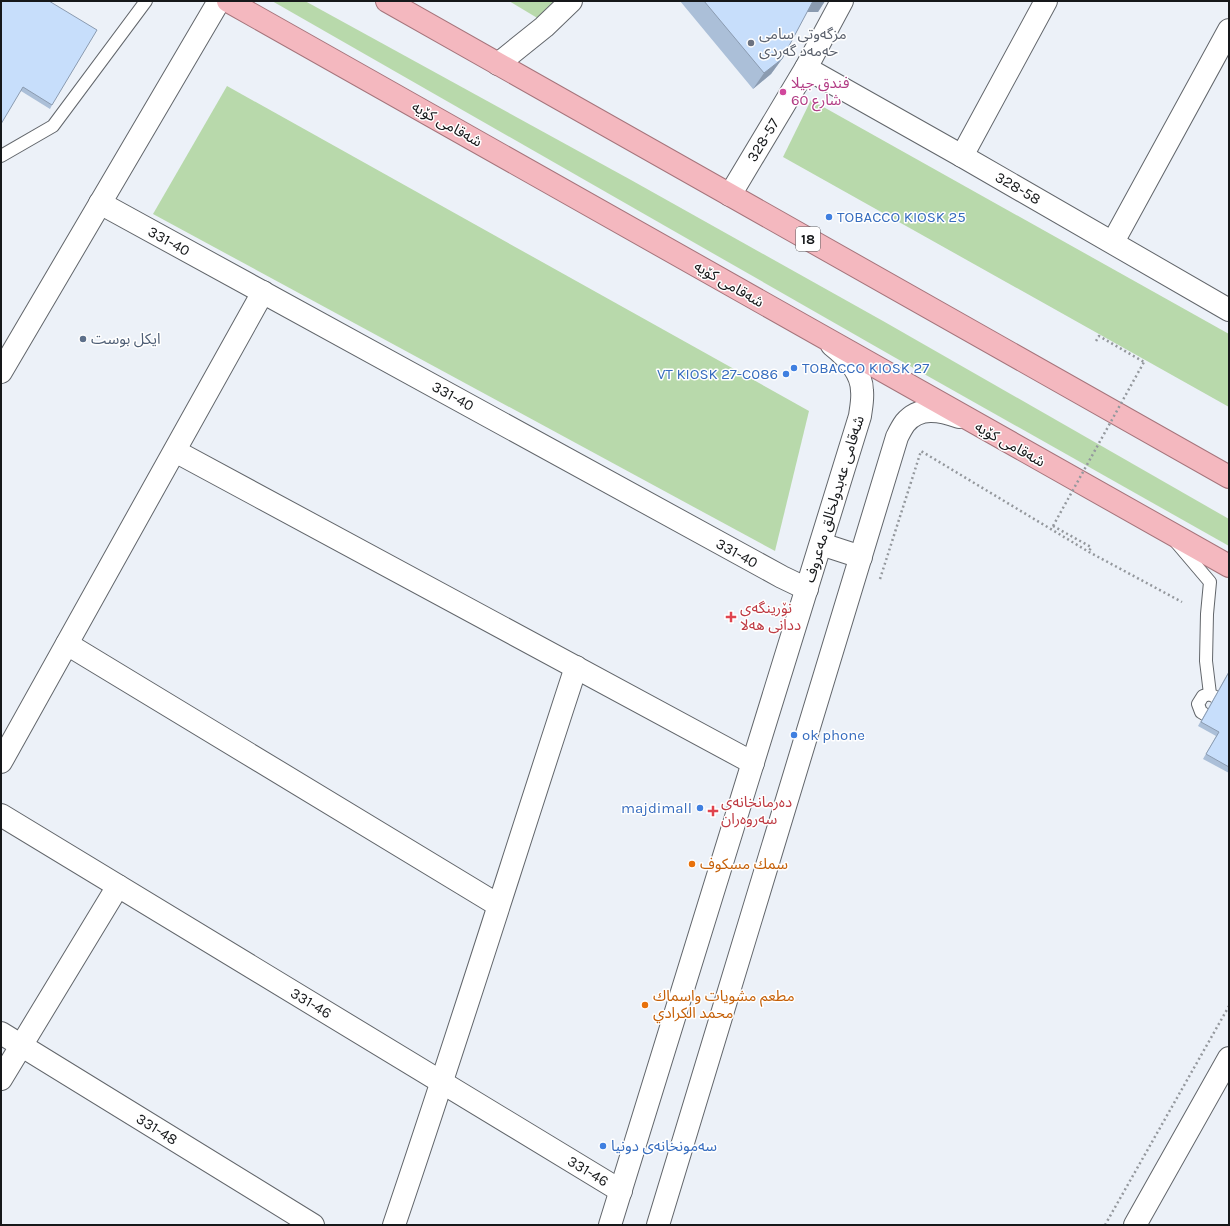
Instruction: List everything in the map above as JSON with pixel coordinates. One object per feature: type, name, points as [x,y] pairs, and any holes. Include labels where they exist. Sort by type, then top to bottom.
[{"type":"highway","name":"شەقامی کۆیە","points":[[228,1],[1229,566]]},
{"type":"highway","name":"18","points":[[387,1],[1229,477]]},
{"type":"street","points":[[1,372],[218,1]]},
{"type":"street","points":[[498,64],[544,27],[571,1]]},
{"type":"street","name":"328-57","points":[[730,195],[806,68],[842,1]]},
{"type":"street","points":[[962,156],[1046,1]]},
{"type":"street","points":[[1113,242],[1229,30]]},
{"type":"street","name":"328-58","points":[[806,68],[1113,242],[1229,310]]},
{"type":"street","name":"331-40","points":[[100,203],[782,577],[807,589]]},
{"type":"street","points":[[1,762],[263,292]]},
{"type":"street","name":"شەقامی عەبدولخالق مەعروف","points":[[610,1225],[860,416],[862,389],[858,372],[843,354],[820,336]]},
{"type":"street","points":[[658,1225],[897,437],[905,424],[915,414],[928,410],[946,412],[975,424]]},
{"type":"street","points":[[175,451],[754,763]]},
{"type":"street","points":[[821,544],[861,557]]},
{"type":"street","points":[[67,644],[498,905]]},
{"type":"street","points":[[394,1225],[442,1083],[498,905],[576,667]]},
{"type":"street","name":"331-46","points":[[1,815],[621,1191]]},
{"type":"street","points":[[1,1079],[118,886]]},
{"type":"street","name":"331-48","points":[[1,1033],[313,1225]]},
{"type":"street","points":[[1135,1225],[1229,1058]]},
{"type":"lane","points":[[1,156],[53,126],[146,1]]},
{"type":"lane","points":[[1166,531],[1210,582],[1207,614],[1206,661],[1210,694]]},
{"type":"lane","points":[[1229,705],[1210,694],[1203,696],[1198,704],[1201,712],[1229,729]]},
{"type":"path","points":[[1089,552],[1091,547],[1054,526],[1144,362],[1099,336],[1096,341]]},
{"type":"path","points":[[921,451],[1089,552],[1182,602]]},
{"type":"path","points":[[1105,1225],[1229,1006]]},
{"type":"green space","points":[[272,1],[305,1],[631,180],[883,321],[1229,519],[1229,546],[894,357]]},
{"type":"green space","points":[[509,1],[555,1],[539,19]]},
{"type":"green space","points":[[227,86],[809,411],[775,551],[153,214]]},
{"type":"green space","points":[[811,100],[1229,334],[1229,407],[783,157]]},
{"type":"building","points":[[1,1],[49,1],[97,30],[52,105],[23,87],[1,124]]},
{"type":"building","name":"مزگەوتی سامی حەمەد گەردی","points":[[704,1],[813,1],[782,59],[764,73]]},
{"type":"building","points":[[1229,672],[1229,767],[1206,754],[1219,732],[1201,722]]},
{"type":"place","name":"مزگەوتی سامی حەمەد گەردی","points":[[751,43]]},
{"type":"place","name":"فندق جيلا شارع 60","points":[[783,92]]},
{"type":"place","name":"TOBACCO KIOSK 25","points":[[829,217]]},
{"type":"place","name":"ايكل بوست","points":[[83,339]]},
{"type":"place","name":"TOBACCO KIOSK 27","points":[[794,368]]},
{"type":"place","name":"VT KIOSK 27-C086","points":[[786,374]]},
{"type":"place","name":"نۆرینگەی ددانی هەلا","points":[[731,617]]},
{"type":"place","name":"ok phone","points":[[794,735]]},
{"type":"place","name":"majdimall","points":[[700,808]]},
{"type":"place","name":"دەرمانخانەی سەروەران","points":[[713,811]]},
{"type":"place","name":"سمك مسكوف","points":[[692,864]]},
{"type":"place","name":"مطعم مشويات واسماك محمد الكرادي","points":[[645,1005]]},
{"type":"place","name":"سەمونخانەی دونیا","points":[[603,1146]]}]
